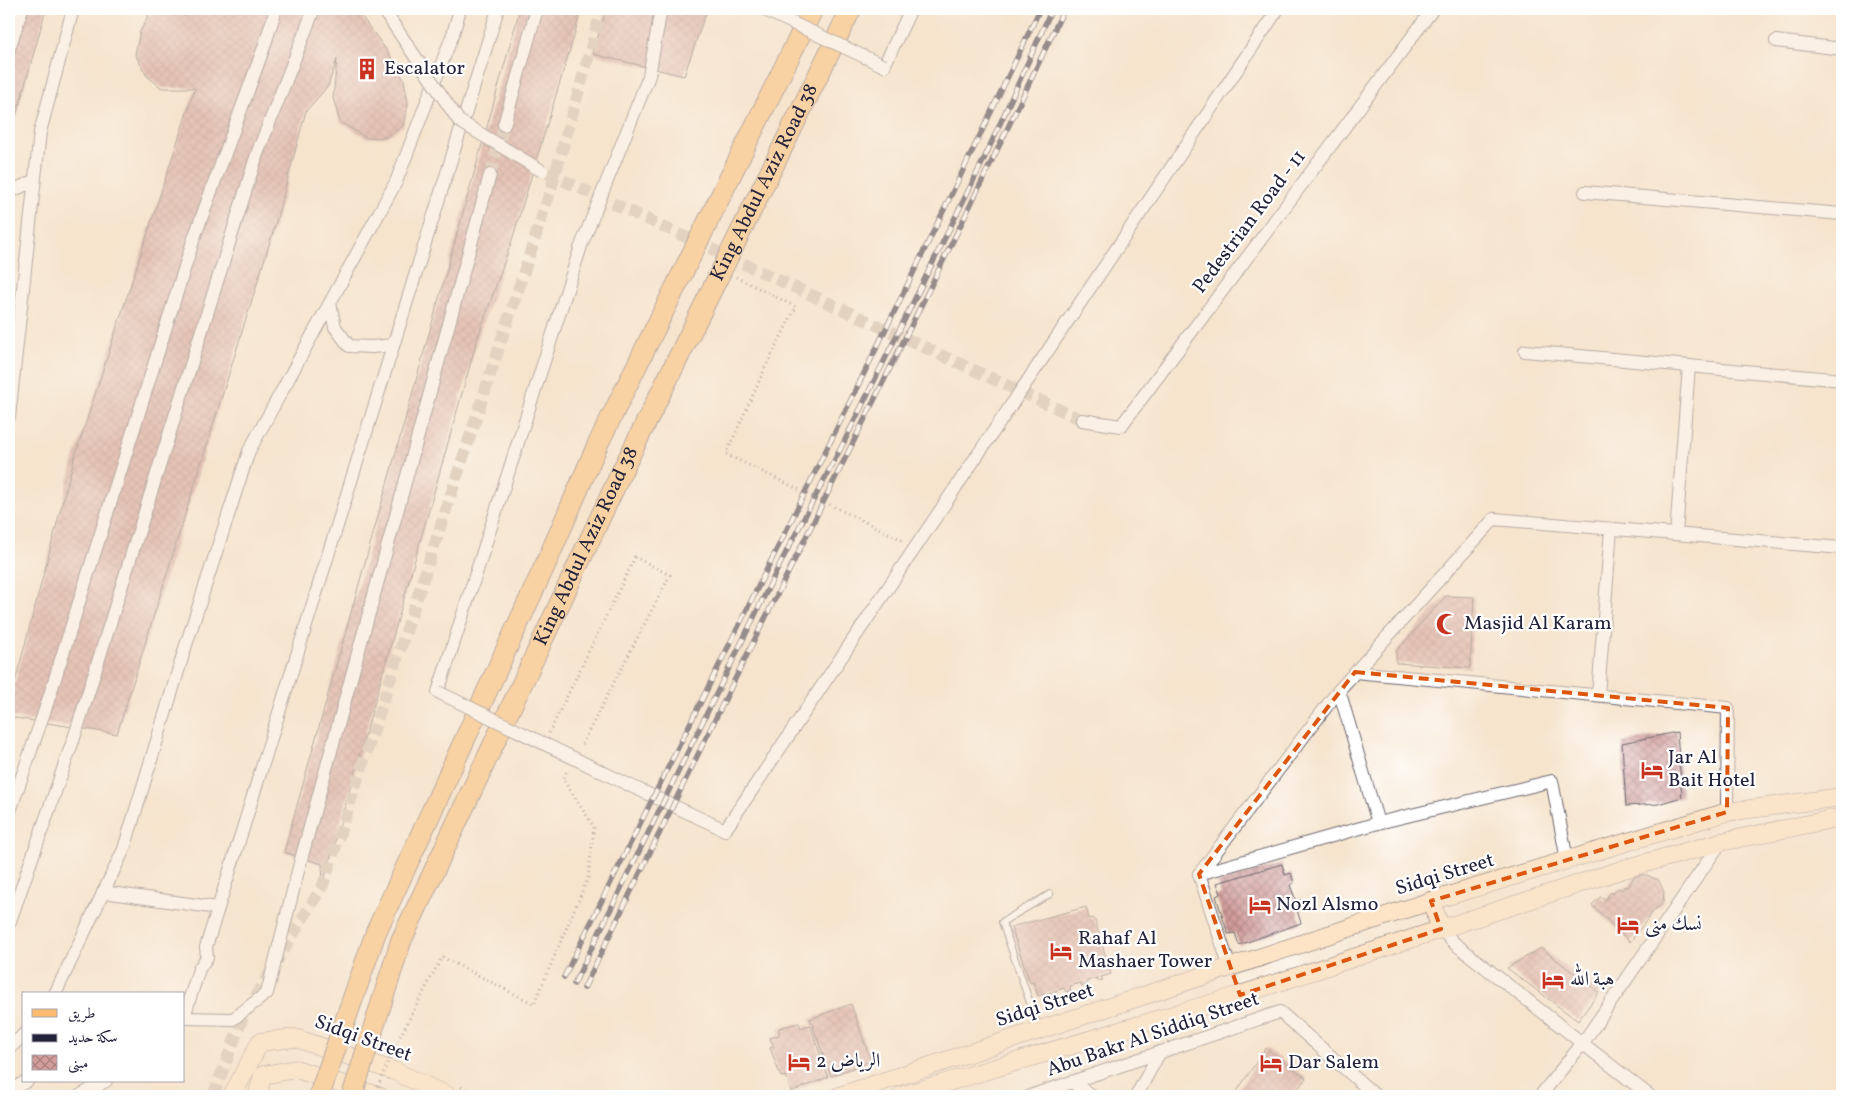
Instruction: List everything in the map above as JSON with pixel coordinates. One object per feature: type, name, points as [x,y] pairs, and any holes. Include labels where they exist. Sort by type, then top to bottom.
[{"type":"main road","name":"King Abdul Aziz Road 38","points":[[319,1096],[376,932],[547,561],[597,446],[813,9]]},
{"type":"main road","name":"King Abdul Aziz Road 38","points":[[352,1096],[401,941],[623,469],[851,9]]},
{"type":"street","points":[[9,49],[22,9]]},
{"type":"street","points":[[9,417],[40,132],[73,9]]},
{"type":"street","points":[[9,814],[46,707],[194,238],[264,47],[276,9]]},
{"type":"street","points":[[9,924],[76,732],[257,154],[314,9]]},
{"type":"street","points":[[383,9],[459,121],[542,171]]},
{"type":"street","points":[[56,992],[124,849],[186,645],[249,451],[396,182],[453,34],[460,9]]},
{"type":"street","points":[[185,1014],[199,969],[207,956],[206,947],[498,9]]},
{"type":"street","points":[[504,125],[537,9]]},
{"type":"street","points":[[661,9],[649,76],[581,246],[438,692],[725,830],[1278,9]]},
{"type":"street","points":[[765,9],[884,66],[911,9]]},
{"type":"street","name":"Pedestrian Road - 11","points":[[1082,420],[1121,426],[1433,9]]},
{"type":"street","points":[[1776,40],[1842,49]]},
{"type":"street","points":[[185,1017],[233,1019],[267,993],[300,864],[490,175]]},
{"type":"street","points":[[9,192],[34,181]]},
{"type":"street","points":[[1584,192],[1842,214]]},
{"type":"street","points":[[330,302],[335,327],[350,346],[372,348],[393,345]]},
{"type":"street","points":[[1525,352],[1842,380]]},
{"type":"street","points":[[1676,534],[1688,366]]},
{"type":"street","points":[[1199,874],[1338,690],[1494,519],[1842,548]]},
{"type":"street","points":[[1598,696],[1612,529]]},
{"type":"street","points":[[1355,672],[1728,708],[1727,812]]},
{"type":"street","points":[[1338,690],[1378,823]]},
{"type":"street","points":[[1199,874],[1378,823],[1552,781],[1567,860]]},
{"type":"street","name":"Sidqi Street","points":[[839,1096],[1431,901],[1727,812],[1842,798]]},
{"type":"street","points":[[902,1096],[1240,995],[1624,869],[1722,842],[1842,817]]},
{"type":"street","points":[[1540,1096],[1582,1044],[1722,842]]},
{"type":"street","points":[[1199,874],[1240,995]]},
{"type":"street","points":[[103,892],[218,908]]},
{"type":"street","points":[[1431,901],[1441,929],[1454,943],[1650,1096]]},
{"type":"street","name":"Abu Bakr Al Siddiq Street","points":[[1030,1096],[1280,1012],[1376,1096]]},
{"type":"street","points":[[9,1049],[22,1036]]},
{"type":"street","name":"Sidqi Street","points":[[232,1096],[260,1042],[295,1038],[394,1071],[448,1096]]},
{"type":"street","points":[[1136,1096],[1160,1052]]},
{"type":"street","points":[[250,1062],[263,1075]]},
{"type":"street","points":[[263,1075],[296,1069],[379,1096]]},
{"type":"street","points":[[257,1096],[263,1075]]},
{"type":"street","points":[[9,1092],[25,1082]]},
{"type":"street","points":[[79,1096],[104,1082]]},
{"type":"street","points":[[1072,1082],[1092,1096]]},
{"type":"lane","points":[[1040,1030],[1002,922],[1050,894]]},
{"type":"path","points":[[722,270],[796,307],[766,366],[726,454],[916,547]]},
{"type":"path","points":[[544,744],[635,557],[670,575],[577,754]]},
{"type":"path","points":[[374,1096],[391,1055],[442,957],[534,1004],[588,878],[594,827],[563,779],[572,762]]},
{"type":"highlighted area","points":[[1355,672],[1728,708],[1727,812],[1431,901],[1441,929],[1240,995],[1199,874]]},
{"type":"building","points":[[9,9],[46,9],[9,142]]},
{"type":"building","points":[[159,9],[356,9],[387,51],[404,80],[408,104],[403,126],[386,137],[367,138],[340,122],[333,98],[337,59],[328,86],[306,111],[274,229],[117,734],[9,717],[9,705],[74,459],[195,88],[162,88],[147,76],[135,54],[140,32],[149,14]]},
{"type":"building","points":[[520,9],[581,9],[512,240],[478,337],[323,884],[322,864],[284,852]]},
{"type":"building","points":[[606,9],[707,9],[684,76],[593,54]]},
{"type":"building","name":"Masjid Al Karam","points":[[1446,596],[1474,597],[1470,668],[1396,663],[1396,651]]},
{"type":"building","name":"Jar Al Bait Hotel","points":[[1677,732],[1682,797],[1658,804],[1626,806],[1622,743]]},
{"type":"building","name":"Nozl Alsmo","points":[[1282,864],[1285,875],[1291,873],[1294,883],[1290,885],[1296,901],[1301,900],[1303,908],[1297,910],[1301,923],[1239,945],[1235,933],[1228,934],[1216,896],[1221,894],[1217,883]]},
{"type":"building","name":"نسك منى","points":[[1642,875],[1658,879],[1664,892],[1663,902],[1656,908],[1630,942],[1592,905],[1600,897],[1605,900],[1611,892],[1613,894],[1619,888],[1622,890],[1625,886],[1628,887],[1634,877]]},
{"type":"building","name":"Rahaf Al Mashaer Tower","points":[[1086,907],[1089,919],[1094,918],[1111,974],[1101,977],[1103,980],[1098,981],[1097,978],[1087,981],[1087,984],[1082,987],[1081,983],[1070,986],[1071,991],[1066,992],[1064,988],[1055,991],[1056,994],[1052,995],[1051,992],[1038,996],[1033,982],[1030,983],[1011,927]]},
{"type":"building","name":"هبة الله","points":[[1541,948],[1599,992],[1578,1021],[1507,968]]},
{"type":"building","points":[[851,1004],[871,1061],[831,1076],[810,1019]]},
{"type":"building","name":"الرياض 2","points":[[799,1023],[801,1028],[810,1025],[828,1077],[791,1092],[786,1076],[781,1077],[770,1048],[774,1047],[770,1038],[779,1035],[779,1028]]},
{"type":"building","name":"Dar Salem","points":[[1266,1048],[1306,1078],[1293,1096],[1245,1096],[1237,1091]]},
{"type":"tunnel","points":[[213,1096],[243,1017],[323,885],[551,189],[602,9]]},
{"type":"tunnel","points":[[490,175],[504,125]]},
{"type":"tunnel","points":[[547,173],[1082,420]]},
{"type":"railway","points":[[564,977],[864,373],[1040,9]]},
{"type":"railway","points":[[574,984],[782,560],[844,442],[984,159],[1052,9]]},
{"type":"railway","points":[[584,988],[739,670],[896,357],[1064,9]]},
{"type":"place","name":"Escalator","points":[[367,69]]},
{"type":"place","name":"Masjid Al Karam","points":[[1447,624]]},
{"type":"place","name":"Jar Al Bait Hotel","points":[[1652,770]]},
{"type":"place","name":"Nozl Alsmo","points":[[1260,905]]},
{"type":"place","name":"نسك منى","points":[[1628,925]]},
{"type":"place","name":"Rahaf Al Mashaer Tower","points":[[1061,951]]},
{"type":"place","name":"هبة الله","points":[[1553,980]]},
{"type":"place","name":"الرياض 2","points":[[799,1062]]},
{"type":"place","name":"Dar Salem","points":[[1271,1063]]}]
